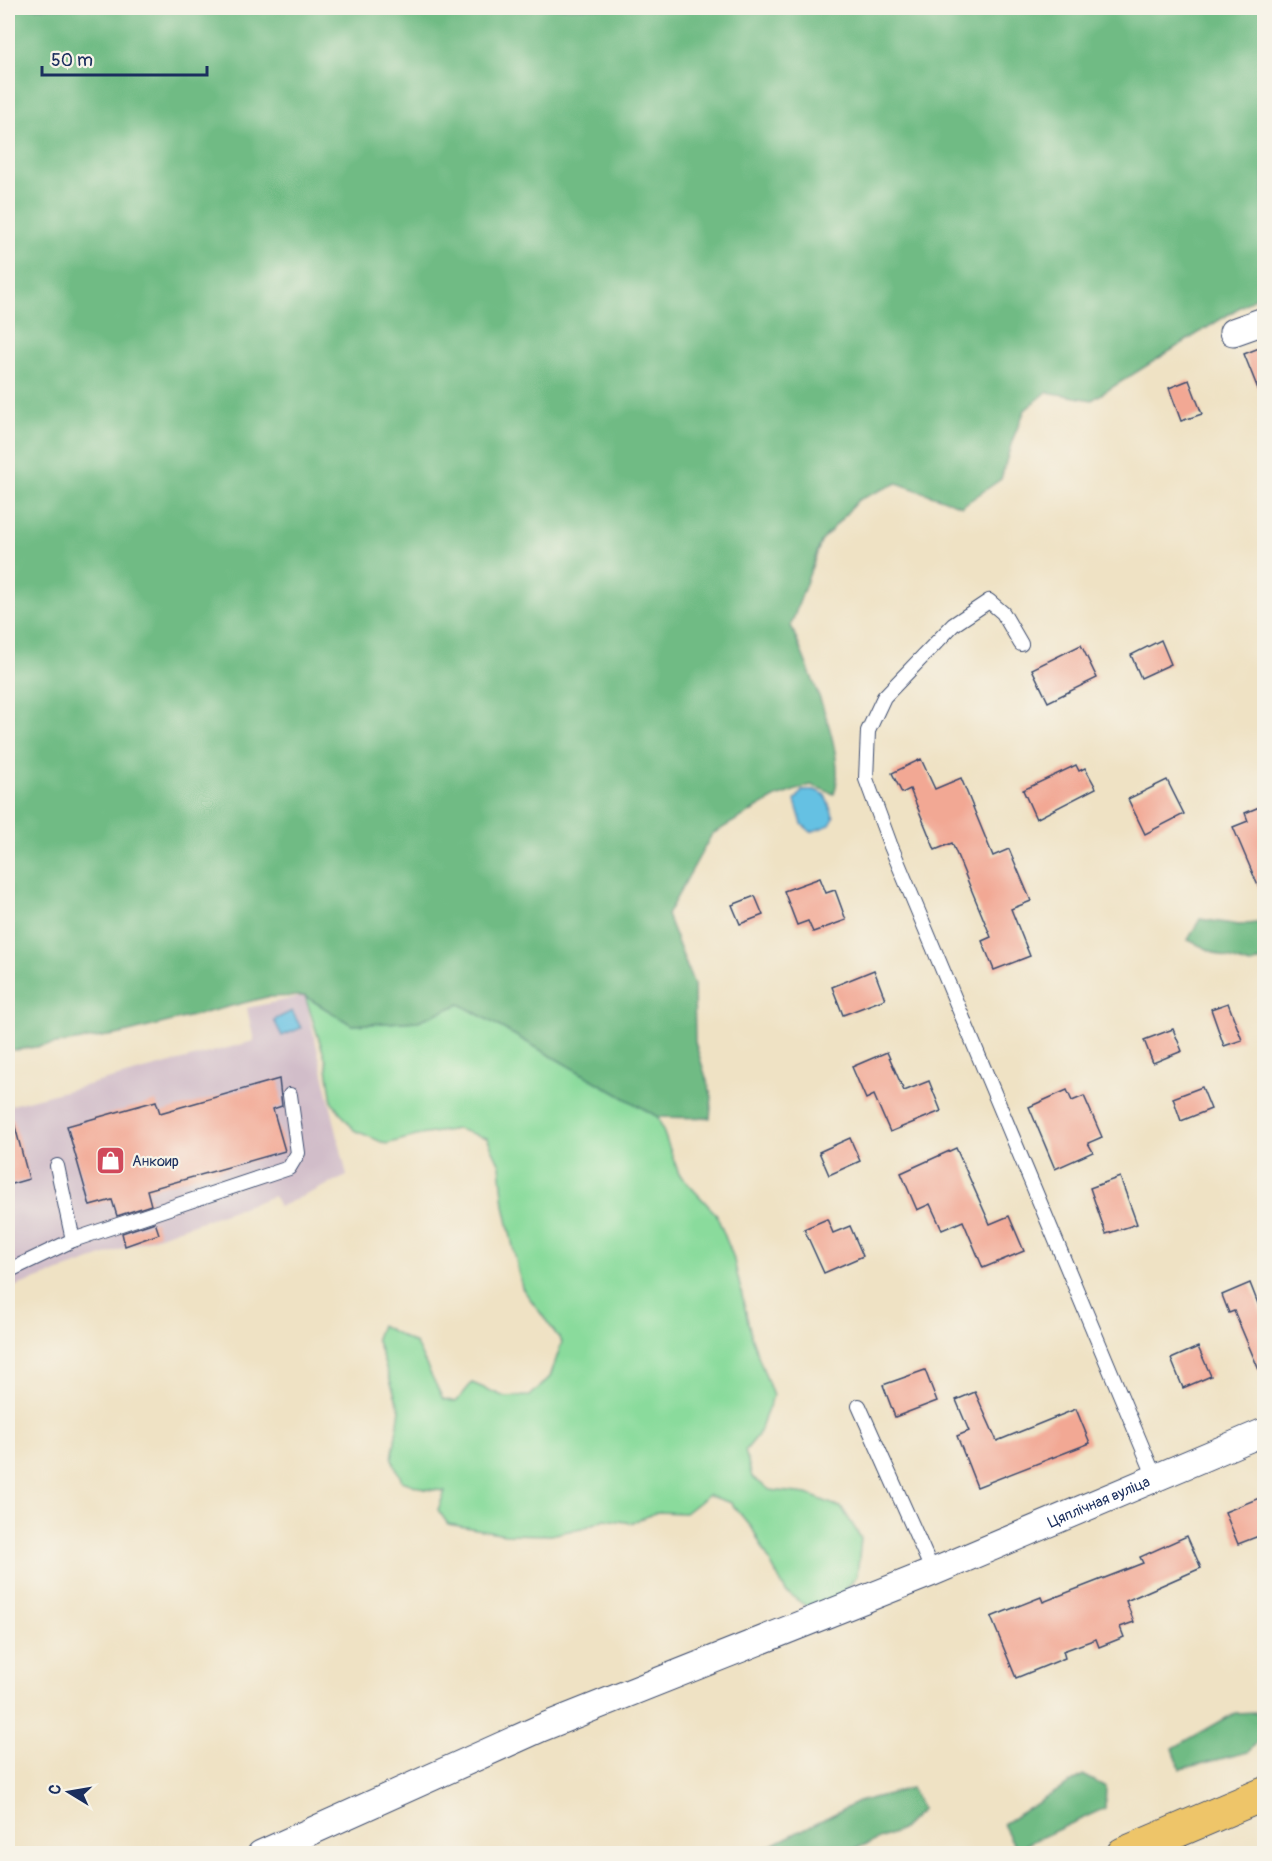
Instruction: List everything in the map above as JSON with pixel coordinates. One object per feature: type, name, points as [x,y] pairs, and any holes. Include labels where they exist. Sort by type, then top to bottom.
[{"type":"main road","points":[[1123,1854],[1264,1794]]},
{"type":"street","points":[[1233,332],[1264,321]]},
{"type":"street","name":"Цяплічная вуліца","points":[[261,1854],[542,1728],[933,1572],[1156,1480],[1264,1432]]},
{"type":"lane","points":[[1021,644],[1003,613],[989,601],[953,625],[884,697],[868,731],[866,779],[890,844],[1156,1480]]},
{"type":"lane","points":[[8,1271],[73,1240],[290,1168],[298,1153],[290,1095]]},
{"type":"lane","points":[[57,1166],[73,1240]]},
{"type":"lane","points":[[859,1406],[933,1572]]},
{"type":"shaded area","points":[[305,996],[347,1176],[279,1207],[274,1196],[8,1289],[8,1106],[254,1041],[247,1008]]},
{"type":"green space","points":[[8,8],[1264,8],[1264,292],[1092,400],[1047,392],[1025,410],[1012,441],[1001,479],[962,506],[897,483],[858,500],[821,542],[791,625],[831,733],[837,776],[834,794],[811,785],[776,797],[712,834],[667,915],[694,985],[695,1042],[712,1097],[710,1118],[658,1117],[460,1004],[418,1021],[352,1025],[305,996],[267,997],[121,1034],[16,1050],[8,1049]]},
{"type":"green space","points":[[1200,919],[1239,925],[1264,922],[1264,959],[1250,965],[1222,956],[1188,940]]},
{"type":"green space","points":[[305,996],[352,1025],[418,1021],[460,1004],[658,1117],[679,1174],[716,1214],[733,1256],[752,1339],[773,1396],[758,1435],[745,1451],[752,1477],[770,1490],[807,1494],[842,1508],[861,1538],[857,1575],[833,1606],[806,1606],[786,1592],[752,1528],[731,1503],[708,1495],[685,1513],[657,1512],[632,1523],[605,1519],[586,1527],[551,1535],[505,1534],[448,1524],[438,1510],[445,1491],[424,1489],[402,1481],[392,1459],[400,1410],[376,1338],[381,1325],[416,1344],[443,1399],[456,1402],[472,1383],[505,1397],[530,1396],[550,1377],[562,1342],[522,1288],[504,1206],[500,1165],[487,1138],[457,1129],[386,1144],[354,1130],[332,1102],[326,1061]]},
{"type":"green space","points":[[1256,1712],[1264,1726],[1264,1735],[1248,1752],[1180,1769],[1173,1748],[1235,1713]]},
{"type":"green space","points":[[1083,1775],[1106,1787],[1105,1808],[1016,1849],[1003,1824]]},
{"type":"green space","points":[[911,1788],[922,1809],[901,1830],[845,1853],[756,1853],[858,1802]]},
{"type":"water","points":[[815,790],[825,795],[834,818],[830,825],[811,832],[802,824],[795,801],[802,791]]},
{"type":"water","points":[[292,1011],[301,1028],[282,1036],[274,1020]]},
{"type":"building","points":[[1264,346],[1264,404],[1244,354]]},
{"type":"building","points":[[1189,380],[1202,414],[1181,421],[1169,388]]},
{"type":"building","points":[[1161,640],[1171,664],[1141,678],[1131,655]]},
{"type":"building","points":[[1081,645],[1097,678],[1048,702],[1032,669]]},
{"type":"building","points":[[921,759],[935,789],[961,778],[993,856],[1009,849],[1031,901],[1011,909],[1030,956],[994,970],[982,941],[991,937],[952,843],[935,850],[910,789],[902,793],[892,773]]},
{"type":"building","points":[[1076,765],[1079,771],[1085,768],[1096,788],[1036,819],[1023,790]]},
{"type":"building","points":[[1167,780],[1184,814],[1145,834],[1128,799]]},
{"type":"building","points":[[1264,805],[1264,900],[1233,827],[1248,821],[1245,813]]},
{"type":"building","points":[[820,878],[826,893],[835,890],[846,920],[813,932],[808,921],[797,925],[784,891]]},
{"type":"building","points":[[755,896],[763,915],[740,924],[732,905]]},
{"type":"building","points":[[874,970],[885,999],[843,1015],[832,987]]},
{"type":"building","points":[[1228,1003],[1242,1040],[1224,1046],[1211,1009]]},
{"type":"building","points":[[1173,1029],[1182,1051],[1153,1063],[1144,1040]]},
{"type":"building","points":[[887,1052],[904,1091],[929,1081],[941,1111],[890,1132],[874,1095],[866,1099],[852,1067]]},
{"type":"building","points":[[279,1079],[282,1106],[273,1109],[285,1151],[147,1190],[151,1205],[117,1216],[112,1200],[90,1206],[67,1126],[156,1101],[160,1113]]},
{"type":"building","points":[[1202,1087],[1211,1109],[1181,1121],[1173,1098]]},
{"type":"building","points":[[1067,1090],[1072,1101],[1084,1096],[1102,1137],[1088,1143],[1093,1152],[1055,1169],[1029,1107]]},
{"type":"building","points":[[13,1119],[29,1179],[8,1185],[8,1120]]},
{"type":"building","points":[[850,1138],[860,1161],[829,1175],[819,1152]]},
{"type":"building","points":[[956,1148],[990,1224],[1009,1216],[1024,1251],[983,1268],[963,1221],[942,1230],[930,1204],[917,1210],[901,1173]]},
{"type":"building","points":[[1120,1177],[1137,1224],[1106,1234],[1090,1188]]},
{"type":"building","points":[[827,1219],[833,1233],[850,1226],[863,1256],[824,1273],[804,1229]]},
{"type":"building","points":[[155,1222],[159,1234],[125,1246],[122,1233]]},
{"type":"building","points":[[1250,1283],[1264,1319],[1264,1382],[1234,1311],[1229,1313],[1222,1295]]},
{"type":"building","points":[[1198,1347],[1211,1376],[1183,1388],[1171,1359]]},
{"type":"building","points":[[925,1370],[937,1401],[895,1417],[883,1385]]},
{"type":"building","points":[[975,1392],[997,1441],[1076,1409],[1090,1443],[977,1487],[957,1436],[969,1431],[956,1400]]},
{"type":"building","points":[[1264,1496],[1264,1534],[1238,1544],[1225,1512]]},
{"type":"building","points":[[1187,1536],[1201,1568],[1126,1601],[1134,1622],[1120,1627],[1124,1637],[1099,1647],[1096,1639],[1063,1651],[1065,1658],[1016,1678],[991,1617],[1041,1597],[1043,1602],[1143,1563],[1140,1557]]},
{"type":"place","name":"Анкоир","points":[[111,1161]]}]
